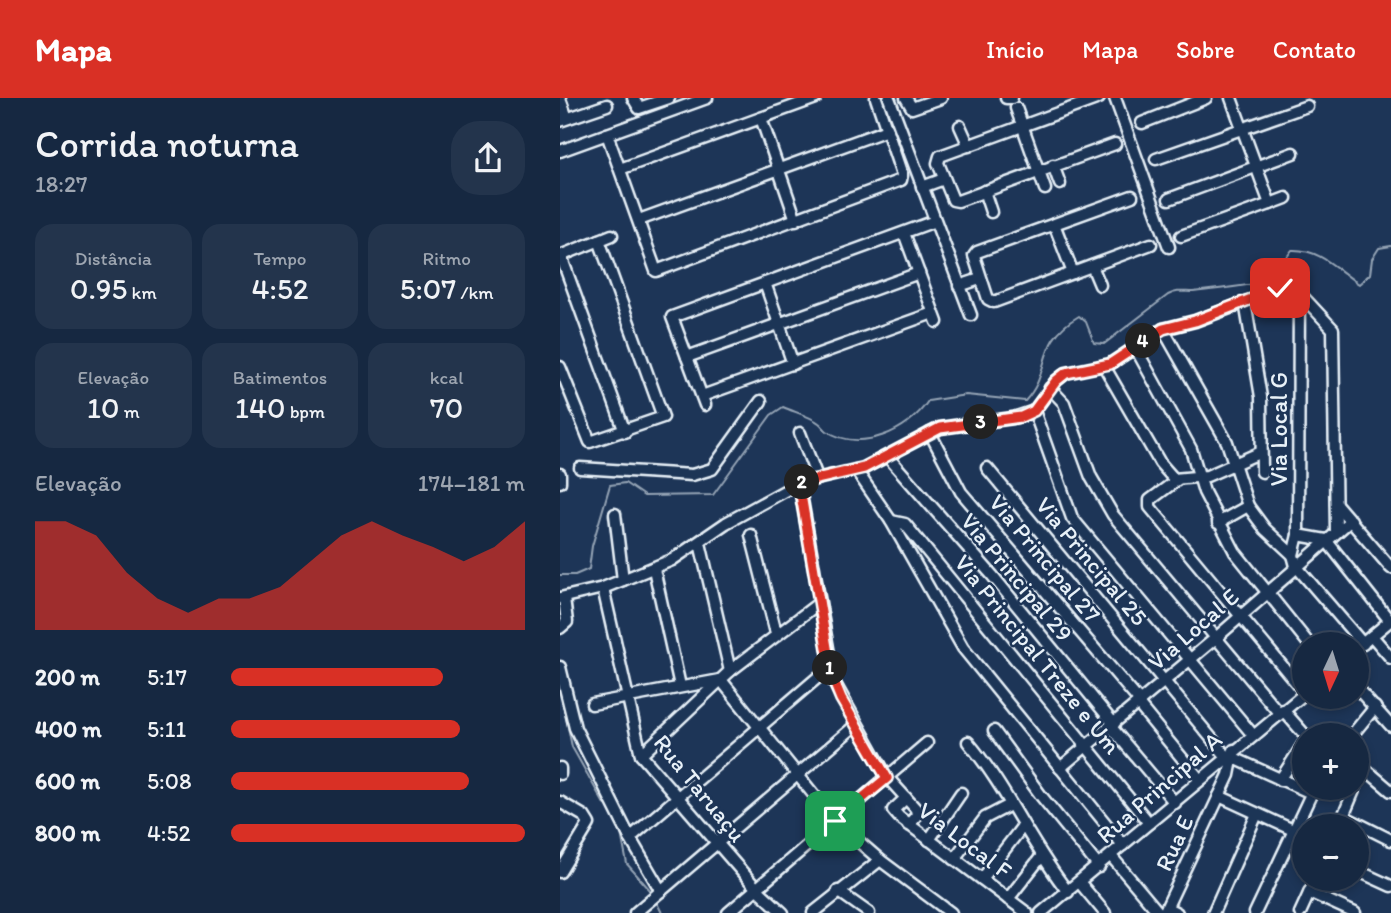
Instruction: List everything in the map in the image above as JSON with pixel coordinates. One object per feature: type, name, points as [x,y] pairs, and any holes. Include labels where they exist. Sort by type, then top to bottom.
[{"type":"street","points":[[633,98],[639,108],[669,98]]},
{"type":"street","points":[[560,151],[707,98]]},
{"type":"street","points":[[620,169],[816,98]]},
{"type":"street","points":[[607,134],[656,271],[901,180],[902,175],[876,98]]},
{"type":"street","points":[[889,98],[971,315]]},
{"type":"street","points":[[906,98],[912,108],[941,98]]},
{"type":"street","points":[[1006,98],[1014,103],[1045,189]]},
{"type":"street","points":[[1099,98],[939,158],[944,178],[955,201],[1115,144]]},
{"type":"street","points":[[1115,98],[1169,247]]},
{"type":"street","points":[[1142,123],[1206,98]]},
{"type":"street","points":[[1231,98],[1269,204]]},
{"type":"street","points":[[560,99],[564,119],[607,105]]},
{"type":"street","points":[[1156,159],[1307,106]]},
{"type":"street","points":[[761,118],[796,220]]},
{"type":"street","points":[[960,125],[969,146]]},
{"type":"street","points":[[639,220],[887,130]]},
{"type":"street","points":[[1169,198],[1293,153]]},
{"type":"street","points":[[1054,165],[1060,184]]},
{"type":"street","points":[[922,187],[944,178]]},
{"type":"street","points":[[984,191],[991,212]]},
{"type":"street","points":[[1132,196],[977,252],[974,256],[980,279],[988,299],[992,302],[1151,244]]},
{"type":"street","points":[[1181,236],[1286,198]]},
{"type":"street","points":[[904,233],[935,318],[793,364],[704,401],[672,317],[935,221]]},
{"type":"street","points":[[1054,224],[1073,274]]},
{"type":"street","points":[[612,235],[561,256],[625,432]]},
{"type":"street","points":[[560,367],[590,442],[625,432],[663,416],[599,240]]},
{"type":"street","points":[[1093,266],[1100,285]]},
{"type":"street","points":[[687,357],[919,273]]},
{"type":"street","points":[[959,286],[980,279]]},
{"type":"street","points":[[765,284],[793,364]]},
{"type":"street","points":[[560,628],[567,622],[562,598],[603,589],[654,569],[726,523],[799,483],[856,470],[888,457],[930,433],[950,426],[1013,418],[1034,411],[1050,388],[1070,371],[1104,366],[1163,329],[1289,285],[1299,290],[1332,326],[1336,532]]},
{"type":"street","name":"Via Local G","points":[[1296,566],[1293,555],[1298,535],[1299,290]]},
{"type":"street","points":[[1245,302],[1262,405],[1259,453],[1262,472]]},
{"type":"street","points":[[1163,329],[1222,431],[1248,506],[1265,529],[1293,555]]},
{"type":"street","points":[[1135,347],[1191,449],[1204,492],[1218,523],[1266,593],[1299,632]]},
{"type":"street","points":[[1104,366],[1160,463],[1177,480]]},
{"type":"street","points":[[1050,388],[1064,403],[1091,477],[1114,515],[1292,723]]},
{"type":"street","points":[[580,468],[692,475],[705,473],[717,463],[761,401]]},
{"type":"street","points":[[1034,411],[1072,518],[1253,735]]},
{"type":"street","points":[[800,433],[817,477]]},
{"type":"street","name":"Via Principal 27","points":[[930,433],[956,486],[1139,703],[1200,780]]},
{"type":"street","points":[[1259,453],[1233,467],[1177,480],[1150,500],[1150,507],[1292,678]]},
{"type":"street","name":"Via Principal 29","points":[[888,457],[992,575],[1175,803]]},
{"type":"street","name":"Via Principal 25","points":[[987,468],[1163,682],[1232,755]]},
{"type":"street","points":[[856,470],[891,521],[963,648],[1123,845]]},
{"type":"street","points":[[560,474],[560,482]]},
{"type":"street","points":[[799,483],[830,667],[837,690],[887,778],[917,812],[908,825]]},
{"type":"street","points":[[1336,504],[1391,568]]},
{"type":"street","points":[[1218,523],[1248,506]]},
{"type":"street","points":[[615,514],[623,580]]},
{"type":"street","name":"Via Local E","points":[[1060,768],[1217,637],[1350,520]]},
{"type":"street","name":"Via Principal Treze e Um","points":[[891,521],[905,524],[1149,823]]},
{"type":"street","points":[[751,535],[776,633]]},
{"type":"street","points":[[1298,535],[1326,540],[1391,621],[1369,639]]},
{"type":"street","points":[[700,542],[730,671]]},
{"type":"street","points":[[1296,566],[1347,632]]},
{"type":"street","points":[[654,569],[680,686]]},
{"type":"street","name":"Rua Taruaçu","points":[[603,589],[625,698],[641,755],[717,845],[783,913]]},
{"type":"street","points":[[641,755],[730,671],[776,633],[819,603]]},
{"type":"street","points":[[1372,636],[1391,658]]},
{"type":"street","points":[[560,667],[575,728],[630,838],[662,891]]},
{"type":"street","points":[[630,838],[679,799],[830,667]]},
{"type":"street","points":[[592,704],[720,680]]},
{"type":"street","points":[[720,680],[835,821],[880,860],[951,913]]},
{"type":"street","points":[[1369,701],[1391,726]]},
{"type":"street","name":"Rua Principal A","points":[[1047,911],[1292,703]]},
{"type":"street","points":[[1363,723],[1376,708]]},
{"type":"street","points":[[635,913],[856,725]]},
{"type":"street","points":[[994,731],[1042,797],[1099,867]]},
{"type":"street","points":[[968,742],[993,775],[1041,857],[1068,892]]},
{"type":"street","points":[[728,913],[927,743]]},
{"type":"street","points":[[1232,755],[1292,784]]},
{"type":"street","name":"Rua E","points":[[1167,912],[1219,796],[1232,755]]},
{"type":"street","points":[[1280,780],[1292,762]]},
{"type":"street","points":[[560,768],[560,774]]},
{"type":"street","points":[[1369,770],[1391,791]]},
{"type":"street","points":[[929,840],[961,793]]},
{"type":"street","points":[[1219,796],[1292,830]]},
{"type":"street","name":"Via Local F","points":[[906,798],[893,811],[1027,913]]},
{"type":"street","points":[[560,802],[584,816],[589,824],[560,872]]},
{"type":"street","points":[[954,859],[985,818],[1010,805]]},
{"type":"street","points":[[1213,913],[1257,814]]},
{"type":"street","points":[[982,879],[1023,827]]},
{"type":"street","points":[[1255,913],[1292,832]]},
{"type":"street","points":[[1369,832],[1391,840]]},
{"type":"street","points":[[1111,856],[1167,912]]},
{"type":"street","points":[[1008,899],[1041,857]]},
{"type":"street","points":[[813,913],[880,860]]},
{"type":"street","points":[[1369,876],[1391,886]]},
{"type":"street","points":[[1080,883],[1105,913]]},
{"type":"street","points":[[838,891],[869,913]]},
{"type":"street","points":[[1300,913],[1309,892],[1354,913]]},
{"type":"waterway","points":[[560,575],[575,575],[589,569],[592,546],[610,485],[625,483],[644,496],[713,495],[771,415],[783,407],[811,418],[827,431],[854,440],[883,436],[909,421],[928,401],[966,395],[1025,401],[1034,390],[1056,336],[1079,316],[1086,322],[1094,343],[1104,344],[1172,293],[1264,282],[1292,250],[1312,253],[1328,261],[1359,284],[1370,274],[1372,259],[1379,248],[1391,246]]},
{"type":"waterway","points":[[562,697],[572,747],[604,804],[611,808]]},
{"type":"waterway","points":[[620,828],[627,864],[650,890]]},
{"type":"waterway","points":[[657,903],[662,913]]},
{"type":"route","points":[[835,821],[887,778],[841,699],[832,677],[799,483],[864,468],[940,428],[1021,417],[1034,411],[1061,375],[1110,364],[1146,338],[1167,327],[1195,321],[1280,288]]}]
